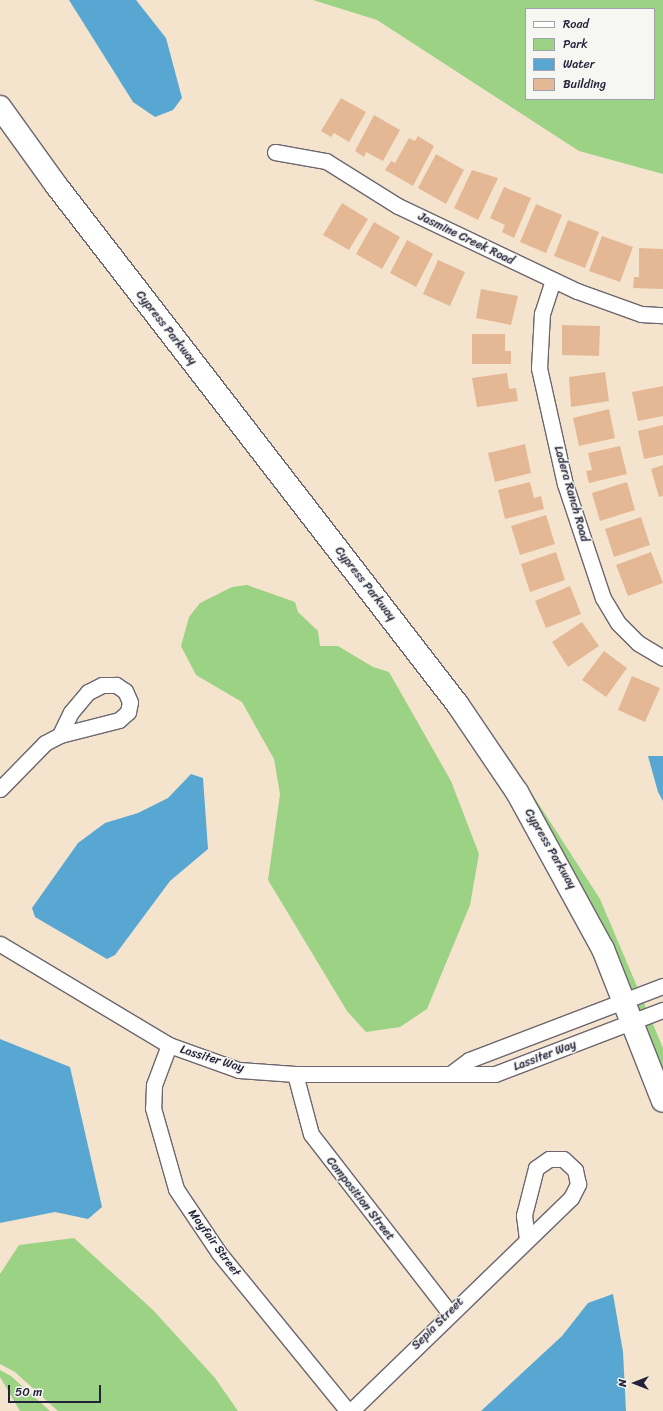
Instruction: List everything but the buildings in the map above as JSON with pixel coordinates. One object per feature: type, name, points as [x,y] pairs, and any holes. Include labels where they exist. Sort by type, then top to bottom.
[{"type":"main road","name":"Cypress Parkway","points":[[0,107],[56,185],[476,730],[563,869],[626,1001],[663,1101]]},
{"type":"street","name":"Jasmine Creek Road","points":[[275,152],[326,161],[398,206],[553,280],[641,314],[663,315]]},
{"type":"street","name":"Ladera Ranch Road","points":[[553,280],[542,313],[539,368],[565,484],[603,598],[618,623],[638,643],[663,658]]},
{"type":"street","points":[[0,789],[45,743],[60,735]]},
{"type":"street","name":"Lassiter Way","points":[[0,944],[169,1045],[239,1070],[295,1074],[453,1072],[474,1076],[510,1069],[663,1010]]},
{"type":"street","name":"Lassiter Way","points":[[453,1072],[469,1060],[663,986]]},
{"type":"street","name":"Mayfair Street","points":[[169,1045],[154,1085],[153,1108],[176,1189],[219,1253],[350,1411]]},
{"type":"street","name":"Composition Street","points":[[295,1074],[303,1116],[311,1134],[449,1312]]},
{"type":"street","name":"Sepia Street","points":[[350,1411],[449,1312],[571,1198],[578,1184],[575,1170],[563,1159],[549,1159],[536,1168],[524,1216],[527,1238]]},
{"type":"green space","points":[[313,0],[663,0],[663,174],[579,151],[377,20]]},
{"type":"green space","points":[[247,585],[295,602],[298,612],[318,631],[320,646],[338,646],[373,667],[389,672],[451,781],[479,854],[470,905],[427,1009],[400,1027],[366,1032],[347,1011],[268,880],[280,794],[274,759],[242,702],[196,675],[181,646],[189,617],[200,603],[232,587]]},
{"type":"green space","points":[[435,663],[507,755],[600,899],[663,1048],[663,1078]]},
{"type":"green space","points":[[74,1238],[153,1310],[215,1378],[238,1411],[58,1411],[15,1372],[0,1364],[0,1274],[19,1245]]},
{"type":"green space","points":[[0,1370],[11,1376],[50,1411],[20,1411],[0,1377]]},
{"type":"water","points":[[69,0],[136,0],[166,38],[182,98],[173,110],[155,117],[133,102]]},
{"type":"water","points":[[648,756],[663,756],[663,801],[658,792]]},
{"type":"water","points":[[191,774],[203,778],[208,849],[170,881],[115,955],[107,959],[35,917],[32,908],[78,843],[105,823],[138,813],[168,798]]},
{"type":"water","points":[[0,1039],[70,1067],[102,1207],[88,1219],[55,1212],[0,1223]]},
{"type":"water","points":[[613,1294],[623,1352],[626,1411],[481,1411],[562,1336],[588,1303]]}]
